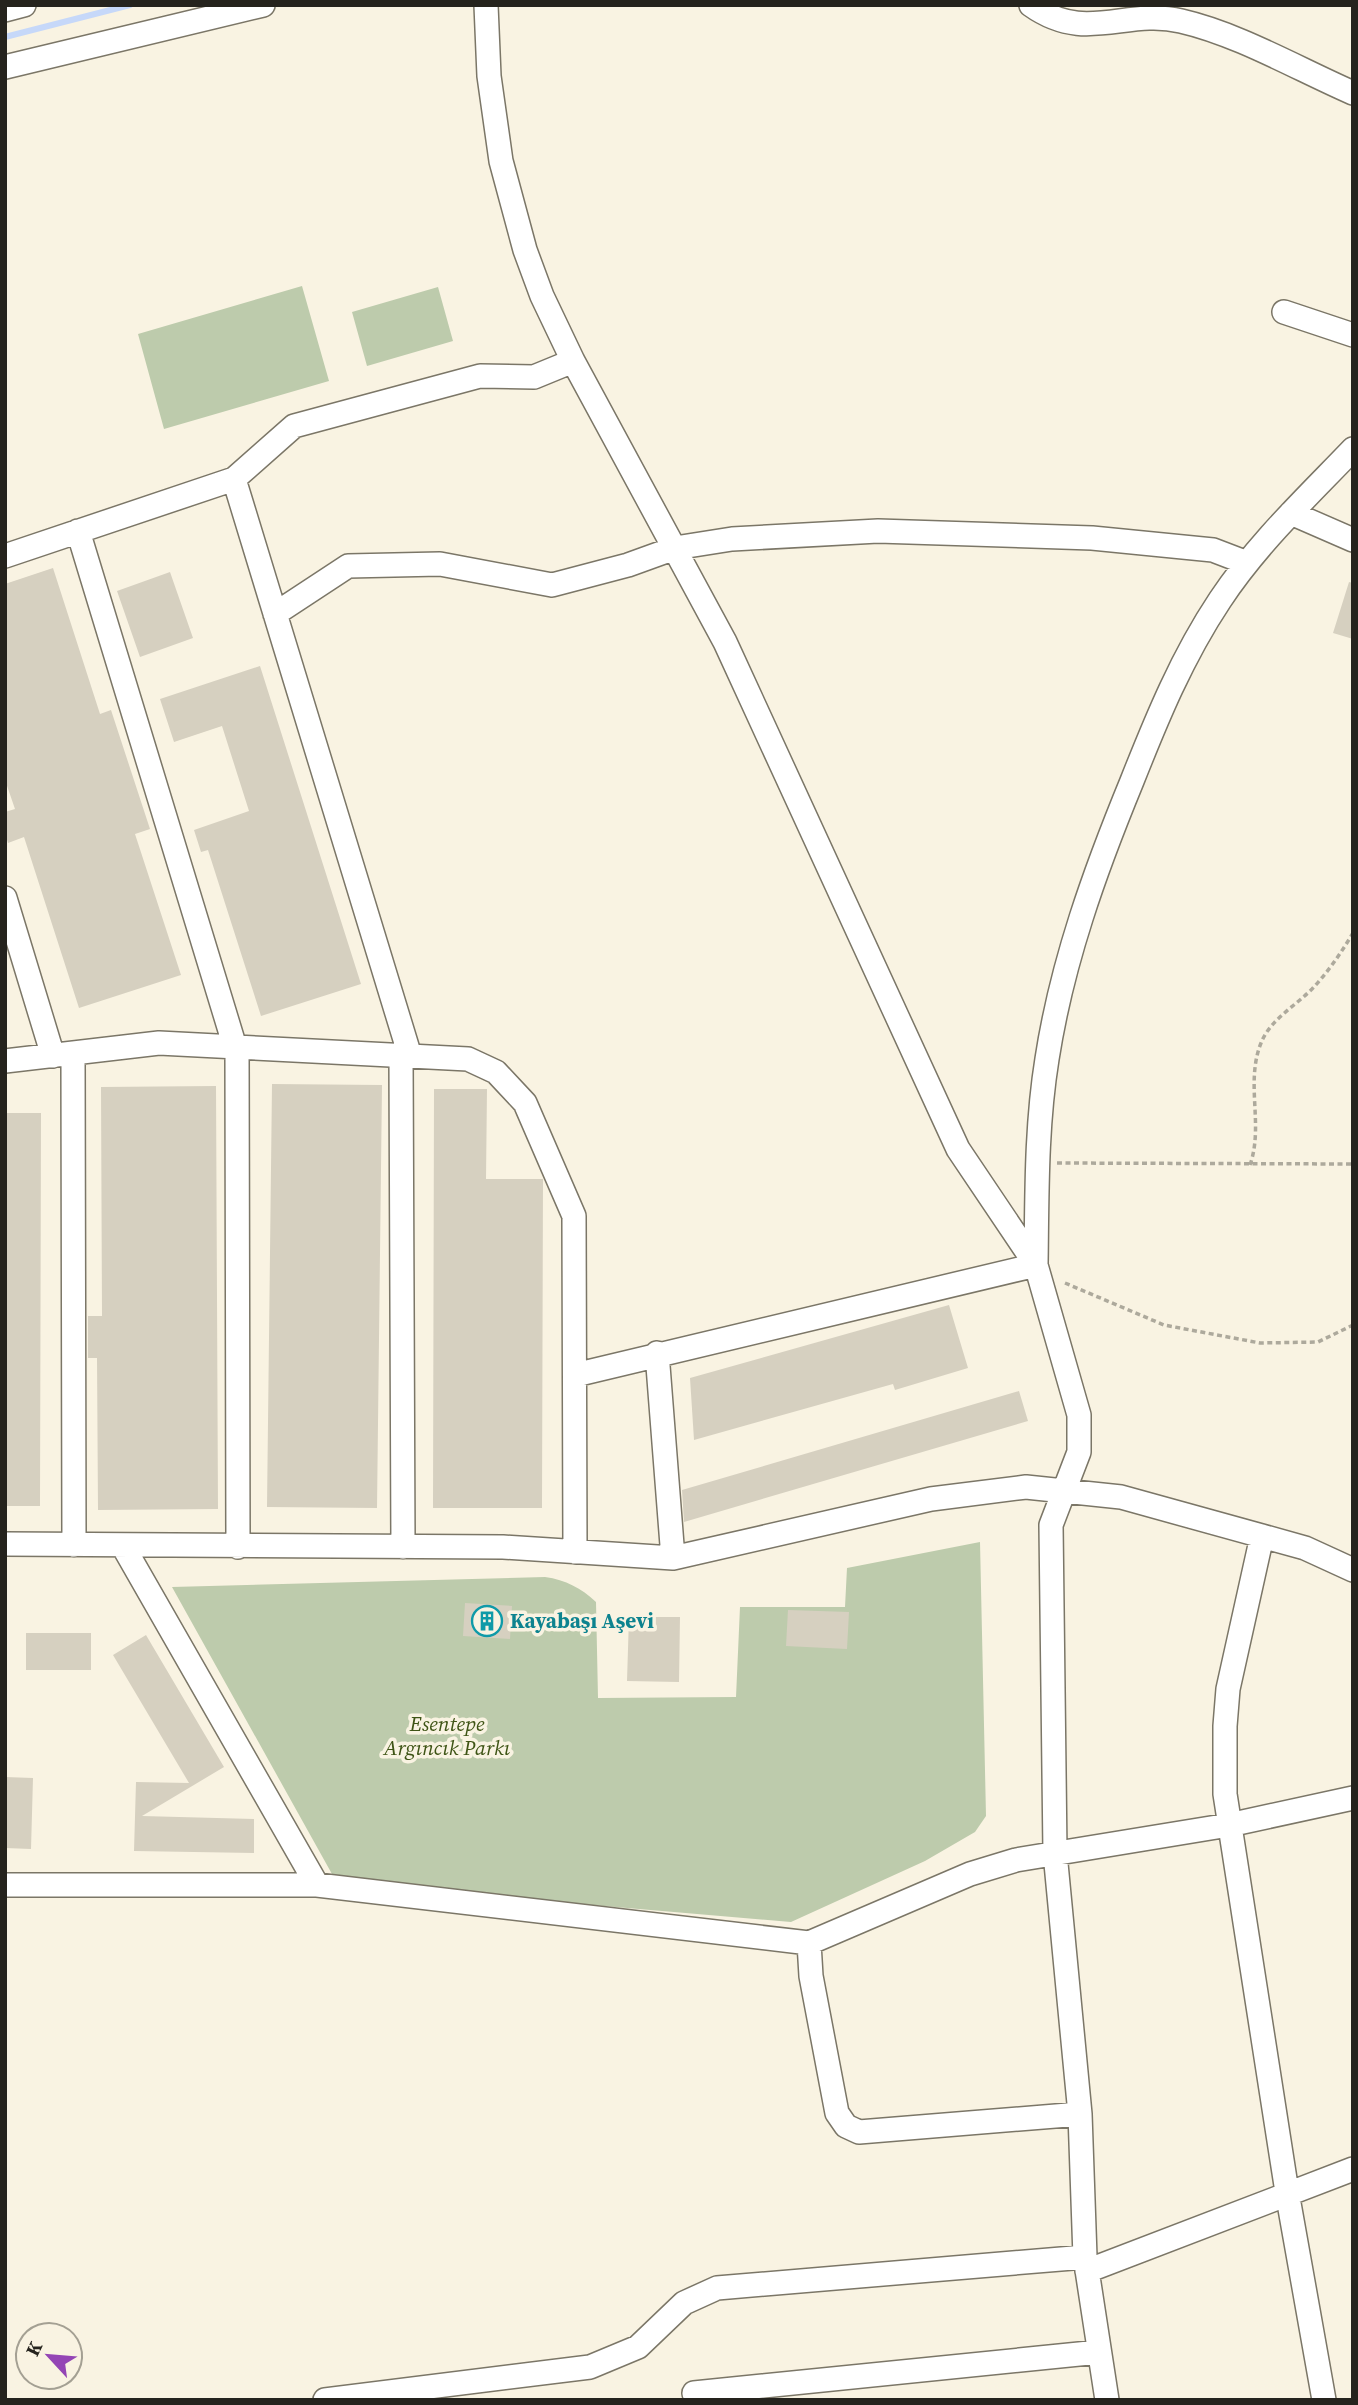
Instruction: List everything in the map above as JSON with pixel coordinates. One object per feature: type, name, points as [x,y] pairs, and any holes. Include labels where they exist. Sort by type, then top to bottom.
[{"type":"street","points":[[5,67],[262,5]]},
{"type":"street","points":[[486,5],[492,108],[511,203],[542,296],[573,361],[725,642],[958,1149],[1036,1265]]},
{"type":"street","points":[[1031,5],[1058,19],[1086,25],[1151,18],[1183,21],[1239,41],[1353,93]]},
{"type":"street","points":[[1284,312],[1353,335]]},
{"type":"street","points":[[5,556],[234,479],[294,426],[480,376],[534,377],[573,361]]},
{"type":"street","points":[[1107,2400],[1086,2264],[1080,2114],[1055,1853],[1051,1525],[1079,1452],[1079,1415],[1036,1265],[1037,1163],[1047,1059],[1066,967],[1084,907],[1175,676],[1202,627],[1247,563],[1291,513],[1353,450]]},
{"type":"street","points":[[234,479],[406,1056],[403,1547]]},
{"type":"street","points":[[1291,513],[1353,540]]},
{"type":"street","points":[[78,531],[236,1047],[238,1546]]},
{"type":"street","points":[[275,614],[348,566],[440,564],[552,585],[628,565],[675,548],[732,539],[878,531],[1013,534],[1213,550],[1247,563]]},
{"type":"street","points":[[5,898],[63,1054],[74,1545]]},
{"type":"street","points":[[5,1061],[159,1043],[468,1059],[482,1064],[507,1081],[524,1103],[574,1216],[575,1552]]},
{"type":"street","points":[[575,1375],[657,1353],[1036,1265]]},
{"type":"street","points":[[657,1353],[673,1558]]},
{"type":"street","points":[[5,1544],[503,1547],[673,1558],[963,1493],[1026,1487],[1066,1489],[1121,1497],[1305,1548],[1353,1570]]},
{"type":"street","points":[[1262,1536],[1228,1689],[1224,1763],[1229,1825],[1287,2192],[1325,2400]]},
{"type":"street","points":[[123,1546],[317,1885]]},
{"type":"street","points":[[5,1885],[317,1885],[809,1943],[970,1874],[1016,1860],[1229,1825],[1353,1798]]},
{"type":"street","points":[[809,1943],[809,1963],[837,2113],[852,2130],[859,2132],[1080,2114]]},
{"type":"street","points":[[325,2400],[590,2367],[638,2347],[684,2303],[717,2288],[1086,2264],[1353,2169]]},
{"type":"street","points":[[694,2393],[1099,2352]]},
{"type":"path","points":[[1250,1165],[1257,1139],[1255,1067],[1262,1040],[1278,1019],[1328,971],[1353,933]]},
{"type":"path","points":[[1037,1163],[1353,1164]]},
{"type":"path","points":[[1036,1265],[1058,1279],[1131,1313],[1189,1331],[1260,1343],[1299,1345],[1318,1342],[1353,1325]]},
{"type":"green space","points":[[302,286],[329,381],[164,429],[138,334]]},
{"type":"green space","points":[[438,287],[453,341],[367,366],[352,312]]},
{"type":"green space","name":"Esentepe Argıncık Parkı","points":[[980,1542],[986,1816],[975,1832],[925,1861],[791,1922],[337,1883],[172,1587],[553,1578],[573,1585],[596,1602],[598,1698],[736,1697],[740,1607],[845,1607],[847,1568]]},
{"type":"building","points":[[53,568],[100,714],[111,710],[150,829],[135,834],[181,975],[79,1008],[24,837],[8,843],[5,833],[5,812],[15,809],[5,780],[5,584]]},
{"type":"building","points":[[170,572],[193,638],[140,657],[117,591]]},
{"type":"building","points":[[1349,582],[1353,583],[1353,639],[1333,633]]},
{"type":"building","points":[[260,666],[361,984],[261,1016],[208,850],[201,852],[194,830],[249,811],[222,726],[174,742],[160,699]]},
{"type":"building","points":[[272,1084],[382,1085],[377,1508],[267,1507]]},
{"type":"building","points":[[216,1086],[218,1509],[98,1510],[97,1358],[88,1358],[88,1316],[102,1316],[101,1087]]},
{"type":"building","points":[[434,1089],[487,1089],[486,1179],[543,1179],[542,1508],[433,1508]]},
{"type":"building","points":[[5,1113],[41,1113],[40,1506],[5,1506]]},
{"type":"building","points":[[949,1305],[968,1368],[895,1390],[893,1384],[694,1440],[690,1378]]},
{"type":"building","points":[[1019,1391],[1028,1421],[684,1522],[682,1490]]},
{"type":"building","name":"Kayabaşı Aşevi","points":[[465,1603],[512,1606],[510,1639],[463,1636]]},
{"type":"building","points":[[788,1610],[849,1612],[847,1649],[786,1646]]},
{"type":"building","points":[[629,1617],[680,1617],[679,1682],[627,1681]]},
{"type":"building","points":[[26,1633],[91,1633],[91,1670],[26,1670]]},
{"type":"building","points":[[146,1635],[224,1767],[142,1816],[254,1819],[254,1853],[134,1851],[136,1782],[189,1783],[113,1655]]},
{"type":"building","points":[[5,1777],[33,1778],[31,1849],[5,1848]]},
{"type":"waterway","points":[[5,37],[130,5]]},
{"type":"place","name":"Kayabaşı Aşevi","points":[[487,1621]]}]
